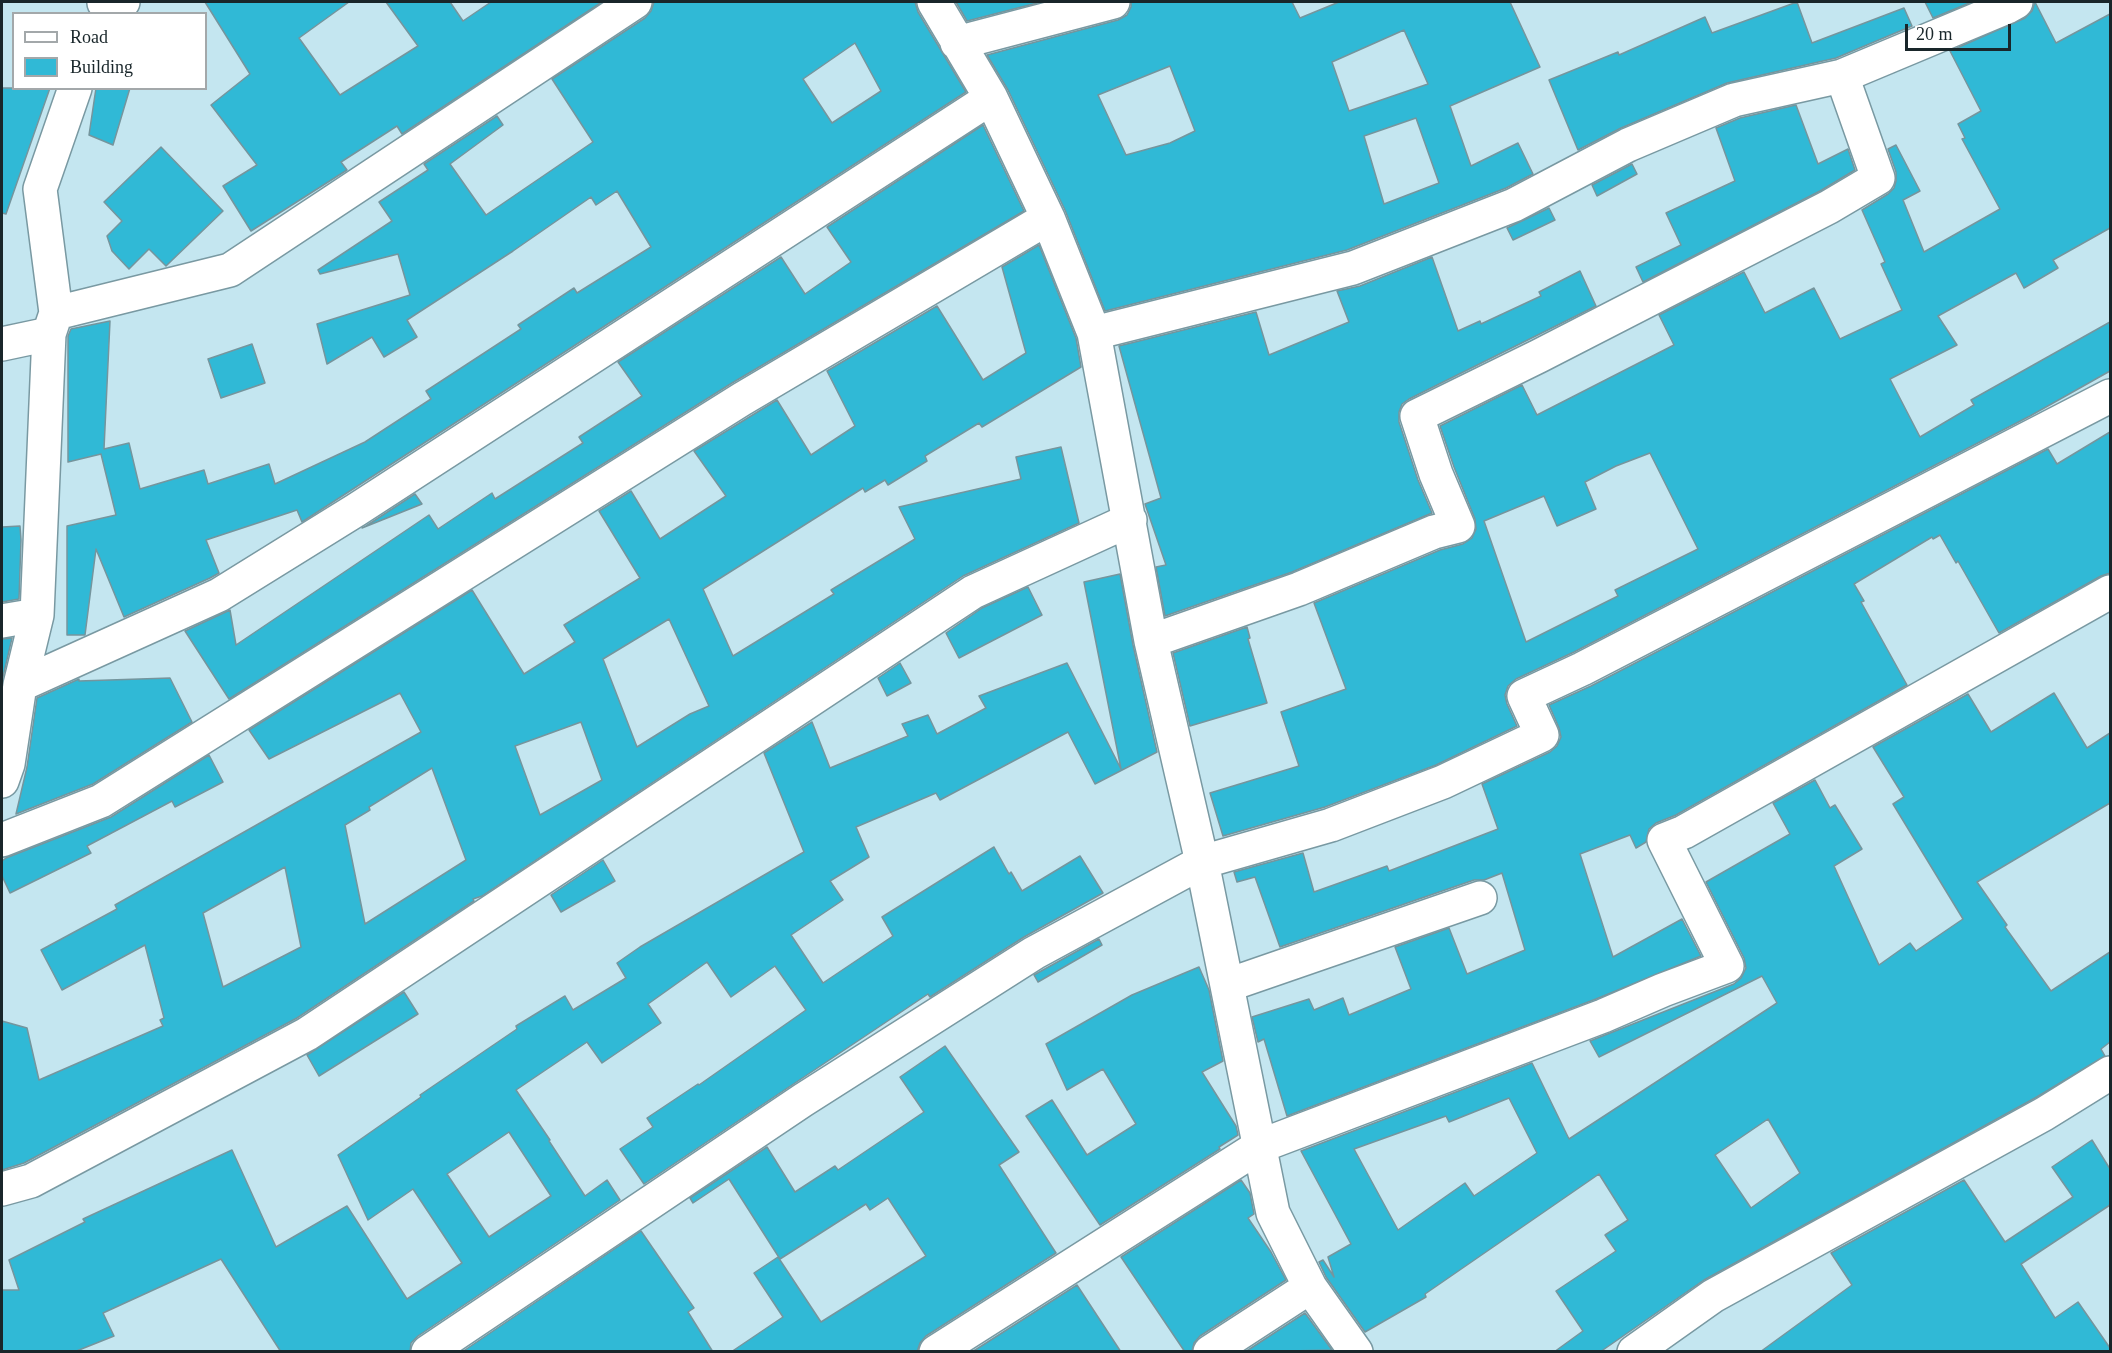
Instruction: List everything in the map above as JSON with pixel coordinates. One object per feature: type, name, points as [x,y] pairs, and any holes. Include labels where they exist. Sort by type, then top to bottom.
[{"type":"street","points":[[2,344],[52,323],[230,270],[634,2]]},
{"type":"street","points":[[934,2],[991,98],[1048,218],[1094,333],[1151,641],[1202,862],[1273,1213],[1310,1287],[1356,1352]]},
{"type":"street","points":[[957,43],[1113,2]]},
{"type":"street","points":[[1094,333],[1353,268],[1514,205],[1628,145],[1734,100],[1842,76],[2016,2]]},
{"type":"street","points":[[1151,641],[1299,589],[1434,532],[1458,526],[1436,474],[1418,416],[1819,213],[1878,178],[1842,76]]},
{"type":"street","points":[[4,769],[20,685],[37,615],[52,323],[40,189],[74,90]]},
{"type":"street","points":[[20,685],[219,595],[356,510],[991,98]]},
{"type":"street","points":[[2,840],[101,801],[742,399],[1048,218]]},
{"type":"street","points":[[428,1352],[803,1100],[1024,959],[1202,862],[1331,825],[1443,782],[1522,746],[1542,735],[1524,696],[1582,669],[2110,396]]},
{"type":"street","points":[[2,1189],[31,1181],[307,1034],[973,592],[1130,520]]},
{"type":"street","points":[[936,1352],[1260,1146],[1603,1016],[1727,966],[1664,840],[1684,832],[2110,592]]},
{"type":"street","points":[[2,621],[37,615]]},
{"type":"street","points":[[1228,985],[1479,898]]},
{"type":"street","points":[[1634,1352],[1713,1296],[2044,1114],[2110,1073]]},
{"type":"street","points":[[1210,1352],[1310,1287]]},
{"type":"building","points":[[205,2],[349,2],[299,38],[340,95],[418,46],[386,2],[450,2],[463,21],[491,2],[602,2],[402,134],[397,126],[341,162],[347,170],[251,231],[223,186],[257,165],[211,105],[250,74]]},
{"type":"building","points":[[654,2],[915,2],[918,12],[966,92],[302,522],[297,510],[206,540],[219,573],[210,578],[124,617],[96,549],[85,635],[67,635],[67,526],[116,515],[101,454],[68,462],[68,336],[71,329],[110,321],[104,449],[129,443],[140,489],[204,470],[208,484],[269,464],[275,484],[365,442],[431,399],[426,391],[521,329],[518,325],[574,288],[577,293],[651,247],[617,191],[596,205],[591,197],[407,320],[417,337],[384,357],[372,337],[327,364],[317,324],[410,295],[398,254],[320,274],[318,270],[392,221],[379,202],[428,170],[424,164],[497,116],[503,125],[450,164],[486,215],[593,142],[552,79],[645,18]],"holes":[[[855,43],[881,91],[832,123],[803,79]]]},
{"type":"building","points":[[956,2],[1041,2],[967,21]]},
{"type":"building","points":[[1131,2],[1292,2],[1300,18],[1339,2],[1510,2],[1540,67],[1450,106],[1471,166],[1518,143],[1533,174],[1506,188],[1347,250],[1105,311],[1065,210],[1008,90],[987,55],[1118,20],[1127,15]],"holes":[[[1404,30],[1428,84],[1349,111],[1332,62]],[[1170,66],[1195,131],[1170,143],[1126,155],[1098,95]],[[1416,118],[1439,183],[1384,204],[1364,136]]]},
{"type":"building","points":[[1797,2],[1812,43],[1904,8],[1912,26],[1836,58],[1727,83],[1621,128],[1578,150],[1549,80],[1618,52],[1619,55],[1705,17],[1712,33]]},
{"type":"building","points":[[1925,2],[1972,2],[1933,18]]},
{"type":"building","points":[[2035,2],[2056,43],[2110,14],[2110,228],[2053,260],[2058,268],[2024,288],[2016,273],[1938,316],[1957,345],[1890,379],[1920,437],[1974,405],[1971,400],[2110,322],[2110,371],[2030,416],[1574,652],[1516,679],[1508,686],[1505,695],[1517,726],[1436,765],[1325,807],[1223,836],[1210,793],[1299,766],[1281,712],[1346,689],[1314,603],[1440,550],[1463,544],[1472,538],[1476,529],[1475,519],[1440,426],[1522,385],[1537,415],[1674,345],[1659,315],[1744,272],[1765,313],[1814,288],[1840,339],[1902,310],[1881,264],[1885,262],[1862,210],[1894,188],[1896,172],[1888,149],[1896,145],[1920,191],[1903,200],[1924,252],[2000,209],[1962,139],[1965,138],[1958,124],[1981,111],[1950,51],[2025,18],[2032,11]],"holes":[[[1650,453],[1698,549],[1615,590],[1618,596],[1526,642],[1484,521],[1544,496],[1557,526],[1596,509],[1585,482],[1616,466]]]},
{"type":"building","points":[[2,88],[49,90],[6,214],[2,213]]},
{"type":"building","points":[[96,90],[129,90],[113,145],[89,135]]},
{"type":"building","points":[[1796,105],[1818,164],[1848,149],[1855,170],[1820,191],[1643,282],[1636,267],[1681,245],[1666,213],[1735,181],[1716,128],[1740,118]]},
{"type":"building","points":[[983,125],[1024,211],[732,383],[229,699],[185,631],[230,610],[236,645],[429,515],[438,529],[492,493],[495,499],[583,443],[579,437],[642,396],[618,362],[781,257],[805,294],[851,262],[827,227]]},
{"type":"building","points":[[161,147],[223,211],[166,266],[149,249],[129,269],[112,251],[107,236],[122,221],[104,202]]},
{"type":"building","points":[[1632,164],[1637,174],[1597,196],[1592,185]]},
{"type":"building","points":[[1549,208],[1555,220],[1513,240],[1507,228]]},
{"type":"building","points":[[1039,245],[1076,338],[1081,367],[982,427],[979,423],[925,456],[927,461],[888,485],[885,480],[865,492],[863,488],[703,589],[733,656],[834,594],[831,590],[915,539],[899,507],[1021,479],[1016,457],[1061,447],[1079,523],[963,576],[482,896],[473,899],[474,901],[297,1018],[24,1163],[2,1170],[2,1021],[27,1028],[39,1080],[163,1026],[160,1020],[164,1018],[145,945],[62,990],[41,950],[117,909],[115,905],[421,732],[400,693],[269,759],[249,730],[472,590],[524,674],[575,642],[564,625],[640,578],[599,511],[631,491],[660,539],[726,496],[694,451],[777,400],[811,455],[855,426],[827,371],[937,306],[983,380],[1026,353],[1002,267]],"holes":[[[669,619],[709,706],[690,714],[637,747],[603,659]],[[581,722],[602,780],[540,815],[515,746]],[[432,768],[466,860],[365,924],[345,825],[370,810],[369,807]],[[285,867],[301,947],[223,987],[203,913]]]},
{"type":"building","points":[[1432,257],[1458,331],[1480,321],[1481,324],[1541,296],[1539,292],[1580,271],[1596,306],[1402,404],[1399,422],[1418,480],[1432,513],[1292,572],[1165,616],[1156,567],[1166,565],[1145,504],[1161,498],[1119,346],[1256,312],[1269,355],[1349,322],[1337,291],[1360,286]]},
{"type":"building","points":[[252,344],[265,383],[221,398],[208,359]]},
{"type":"building","points":[[2110,432],[2110,573],[1999,633],[1958,561],[1956,563],[1940,535],[1933,539],[1932,537],[1854,584],[1864,601],[1861,602],[1907,685],[1676,815],[1656,823],[1649,829],[1646,842],[1636,848],[1630,835],[1580,854],[1613,957],[1682,919],[1701,956],[1596,999],[1287,1116],[1264,1039],[1258,1042],[1252,1017],[1309,999],[1314,1010],[1343,998],[1349,1015],[1411,989],[1395,947],[1449,928],[1467,974],[1525,950],[1502,873],[1484,880],[1474,880],[1280,947],[1255,877],[1237,882],[1234,872],[1303,853],[1314,892],[1387,866],[1389,871],[1498,829],[1482,784],[1550,752],[1557,746],[1561,737],[1549,705],[1591,686],[2048,449],[2057,464]]},
{"type":"building","points":[[415,494],[422,504],[362,528],[366,526]]},
{"type":"building","points":[[20,526],[19,599],[2,602],[2,527]]},
{"type":"building","points":[[1120,574],[1157,752],[1095,784],[1068,732],[940,800],[936,793],[856,827],[869,857],[830,881],[843,900],[791,935],[823,983],[893,936],[882,917],[994,847],[1009,874],[1011,872],[1022,891],[1080,856],[1103,893],[1024,937],[930,997],[928,994],[644,1184],[620,1149],[653,1127],[647,1118],[699,1085],[806,1010],[775,966],[731,997],[707,962],[648,1004],[661,1023],[602,1063],[587,1042],[516,1090],[585,1196],[607,1180],[620,1200],[418,1336],[411,1343],[410,1352],[281,1352],[221,1259],[103,1313],[114,1336],[74,1352],[2,1352],[2,1290],[19,1290],[9,1260],[85,1222],[83,1219],[232,1150],[276,1247],[347,1206],[407,1299],[462,1263],[413,1189],[368,1220],[338,1155],[421,1097],[420,1095],[517,1029],[516,1026],[565,996],[573,1010],[626,978],[617,963],[640,947],[804,852],[764,753],[812,722],[830,768],[908,736],[902,724],[928,715],[937,734],[986,708],[979,696],[1067,663],[1121,769],[1084,582]],"holes":[[[509,1132],[551,1196],[489,1237],[447,1174]]]},
{"type":"building","points":[[1028,587],[1042,615],[959,658],[946,633],[982,608]]},
{"type":"building","points":[[1247,627],[1250,638],[1248,639],[1267,703],[1190,726],[1173,653]]},
{"type":"building","points":[[12,638],[2,681],[2,639]]},
{"type":"building","points":[[900,663],[911,683],[887,696],[878,678]]},
{"type":"building","points":[[170,678],[192,722],[93,784],[16,814],[27,767],[37,698],[79,679],[79,681]]},
{"type":"building","points":[[2054,693],[2087,748],[2110,733],[2110,803],[1977,882],[2007,925],[2005,927],[2051,991],[2110,952],[2110,1042],[2101,1049],[2105,1056],[2035,1098],[1704,1280],[1600,1352],[1554,1352],[1583,1331],[1556,1291],[1616,1251],[1605,1235],[1628,1220],[1599,1174],[1425,1294],[1426,1297],[1365,1332],[1326,1277],[1319,1262],[1323,1260],[1334,1277],[1328,1257],[1351,1244],[1301,1151],[1532,1063],[1569,1139],[1777,1003],[1762,976],[1599,1057],[1590,1041],[1734,984],[1741,978],[1746,968],[1744,958],[1706,882],[1790,834],[1773,803],[1815,780],[1830,808],[1835,805],[1862,849],[1834,866],[1879,965],[1910,943],[1916,951],[1963,919],[1893,804],[1904,797],[1873,747],[1968,694],[1991,732]],"holes":[[[1509,1098],[1537,1153],[1474,1196],[1465,1183],[1398,1230],[1354,1149],[1446,1116],[1449,1122]],[[1768,1119],[1800,1173],[1751,1208],[1715,1155]]]},
{"type":"building","points":[[209,755],[223,782],[175,807],[172,801],[87,846],[91,853],[10,893],[2,876],[2,861],[6,858],[111,817]]},
{"type":"building","points":[[603,860],[615,881],[561,912],[551,895]]},
{"type":"building","points":[[1099,939],[1102,945],[1038,982],[1034,975]]},
{"type":"building","points":[[1199,967],[1209,990],[1223,1061],[1202,1072],[1236,1126],[1238,1135],[1219,1147],[1220,1149],[1100,1225],[1026,1116],[1052,1100],[1087,1155],[1136,1124],[1103,1069],[1067,1090],[1046,1044],[1132,995]]},
{"type":"building","points":[[404,992],[418,1014],[319,1076],[307,1055]]},
{"type":"building","points":[[945,1046],[1019,1152],[999,1165],[1056,1253],[926,1336],[917,1352],[731,1352],[783,1317],[754,1273],[778,1257],[821,1322],[926,1256],[888,1198],[870,1210],[866,1204],[780,1259],[729,1179],[693,1203],[690,1198],[767,1147],[795,1192],[835,1166],[838,1170],[924,1112],[900,1077]]},
{"type":"building","points":[[2092,1140],[2110,1169],[2110,1205],[2021,1264],[2055,1318],[2078,1302],[2110,1348],[2110,1352],[1760,1352],[1852,1285],[1831,1253],[1964,1180],[2005,1242],[2073,1197],[2052,1167]]},
{"type":"building","points":[[1241,1180],[1250,1193],[1254,1214],[1248,1218],[1271,1252],[1286,1280],[1200,1336],[1194,1343],[1192,1352],[1185,1352],[1121,1257]]},
{"type":"building","points":[[641,1231],[694,1308],[688,1312],[713,1352],[462,1352]]},
{"type":"building","points":[[1077,1285],[1121,1352],[972,1352]]},
{"type":"building","points":[[1305,1313],[1332,1350],[1245,1352]]}]
